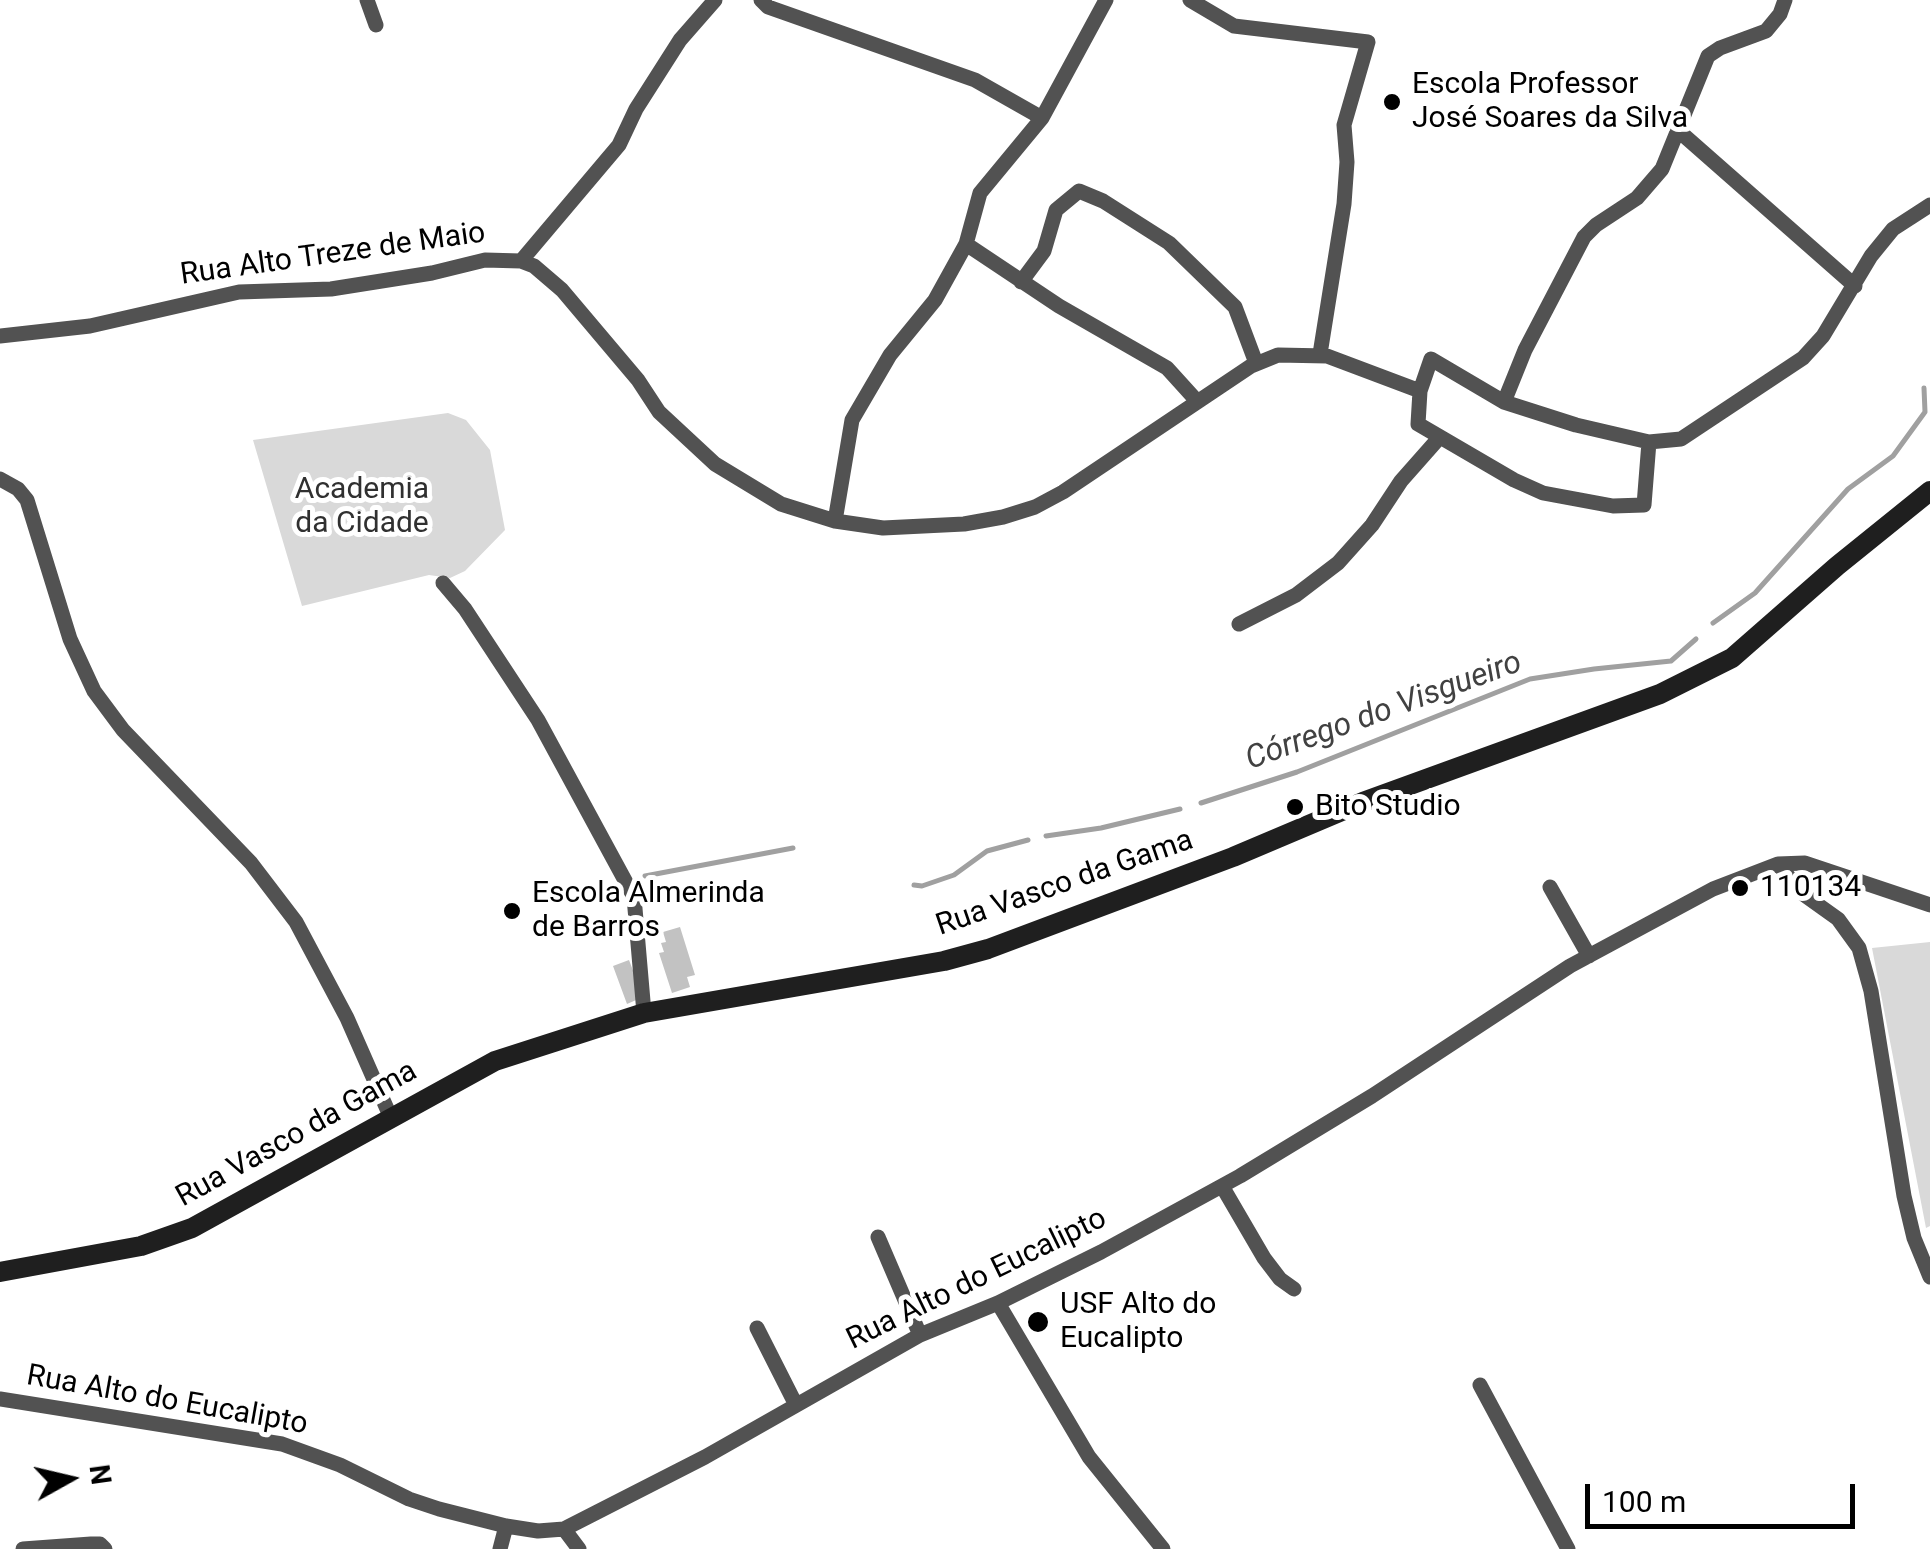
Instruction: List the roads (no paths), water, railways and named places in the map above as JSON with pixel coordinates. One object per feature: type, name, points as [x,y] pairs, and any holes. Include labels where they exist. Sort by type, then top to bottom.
[{"type":"main road","name":"Rua Vasco da Gama","points":[[0,1272],[141,1246],[192,1228],[495,1061],[644,1013],[988,950],[1233,857],[1363,802],[1660,694],[1732,658],[1930,490]]},
{"type":"street","points":[[367,0],[376,24]]},
{"type":"street","points":[[521,261],[620,145],[636,109],[680,40],[715,0]]},
{"type":"street","points":[[761,0],[768,7],[975,80],[1042,118]]},
{"type":"street","points":[[834,520],[852,420],[890,355],[934,300],[966,244],[980,193],[1042,118],[1106,0]]},
{"type":"street","points":[[1190,0],[1234,26],[1368,42],[1344,125],[1344,204],[1320,354]]},
{"type":"street","points":[[1504,402],[1525,350],[1584,237],[1652,184],[1680,132],[1708,56],[1766,31],[1785,0]]},
{"type":"street","points":[[1680,132],[1855,286]]},
{"type":"street","points":[[1021,282],[1044,251],[1056,210],[1079,190],[1169,243],[1235,307],[1256,364]]},
{"type":"street","points":[[1648,442],[1644,504],[1613,506],[1543,493],[1418,424],[1420,391],[1430,359],[1504,402],[1648,442],[1674,440],[1690,434],[1803,358],[1823,336],[1871,256],[1893,229],[1930,205]]},
{"type":"street","points":[[966,244],[1021,282],[1168,368],[1196,400]]},
{"type":"street","name":"Rua Alto Treze de Maio","points":[[0,336],[90,326],[240,292],[331,289],[432,273],[484,260],[521,261],[534,266],[562,290],[660,412],[714,464],[781,504],[834,520],[912,528],[1003,517],[1035,507],[1063,492],[1196,400],[1278,355],[1320,354],[1420,391]]},
{"type":"street","points":[[1239,624],[1296,594],[1338,563],[1372,526],[1401,481],[1439,438]]},
{"type":"street","points":[[0,479],[18,489],[26,500],[70,639],[94,691],[123,730],[240,851],[288,910],[332,989],[391,1118]]},
{"type":"street","points":[[444,583],[538,720],[634,897],[644,1013]]},
{"type":"street","name":"Rua Alto do Eucalipto","points":[[0,1399],[282,1444],[340,1465],[409,1499],[506,1526],[538,1531],[564,1528],[705,1456],[920,1334],[1102,1252],[1222,1186],[1372,1096],[1486,1018],[1588,956],[1713,889],[1778,864],[1805,863],[1930,905]]},
{"type":"street","points":[[1778,864],[1803,894],[1838,919],[1859,948],[1871,991],[1904,1196],[1914,1238],[1930,1277]]},
{"type":"street","points":[[1550,887],[1588,956]]},
{"type":"street","points":[[1222,1186],[1264,1258],[1280,1279],[1294,1289]]},
{"type":"street","points":[[878,1237],[920,1334]]},
{"type":"street","points":[[998,1302],[1089,1456],[1163,1549]]},
{"type":"street","points":[[758,1328],[796,1405]]},
{"type":"street","points":[[1480,1385],[1568,1549]]},
{"type":"street","points":[[500,1549],[506,1526]]},
{"type":"street","points":[[564,1528],[579,1549]]},
{"type":"street","points":[[22,1549],[100,1544],[105,1549]]},
{"type":"waterway","name":"Córrego do Visgueiro","points":[[1713,623],[1755,593],[1848,489],[1893,456],[1925,412],[1924,388]]},
{"type":"waterway","name":"Córrego do Visgueiro","points":[[1201,803],[1297,772],[1530,679],[1671,661],[1696,639]]},
{"type":"waterway","name":"Córrego do Visgueiro","points":[[1046,836],[1101,828],[1180,809]]},
{"type":"waterway","name":"Córrego do Visgueiro","points":[[914,885],[954,875],[987,851],[1028,840]]},
{"type":"waterway","name":"Córrego do Visgueiro","points":[[645,876],[793,848]]},
{"type":"place","name":"Escola Professor José Soares da Silva","points":[[1392,102]]},
{"type":"place","name":"Bito Studio","points":[[1295,807]]},
{"type":"place","name":"110134","points":[[1740,888]]},
{"type":"place","name":"Escola Almerinda de Barros","points":[[512,911]]},
{"type":"place","name":"USF Alto do Eucalipto","points":[[1038,1322]]},
{"type":"park label","name":"Academia da Cidade","points":[[362,507]]}]
